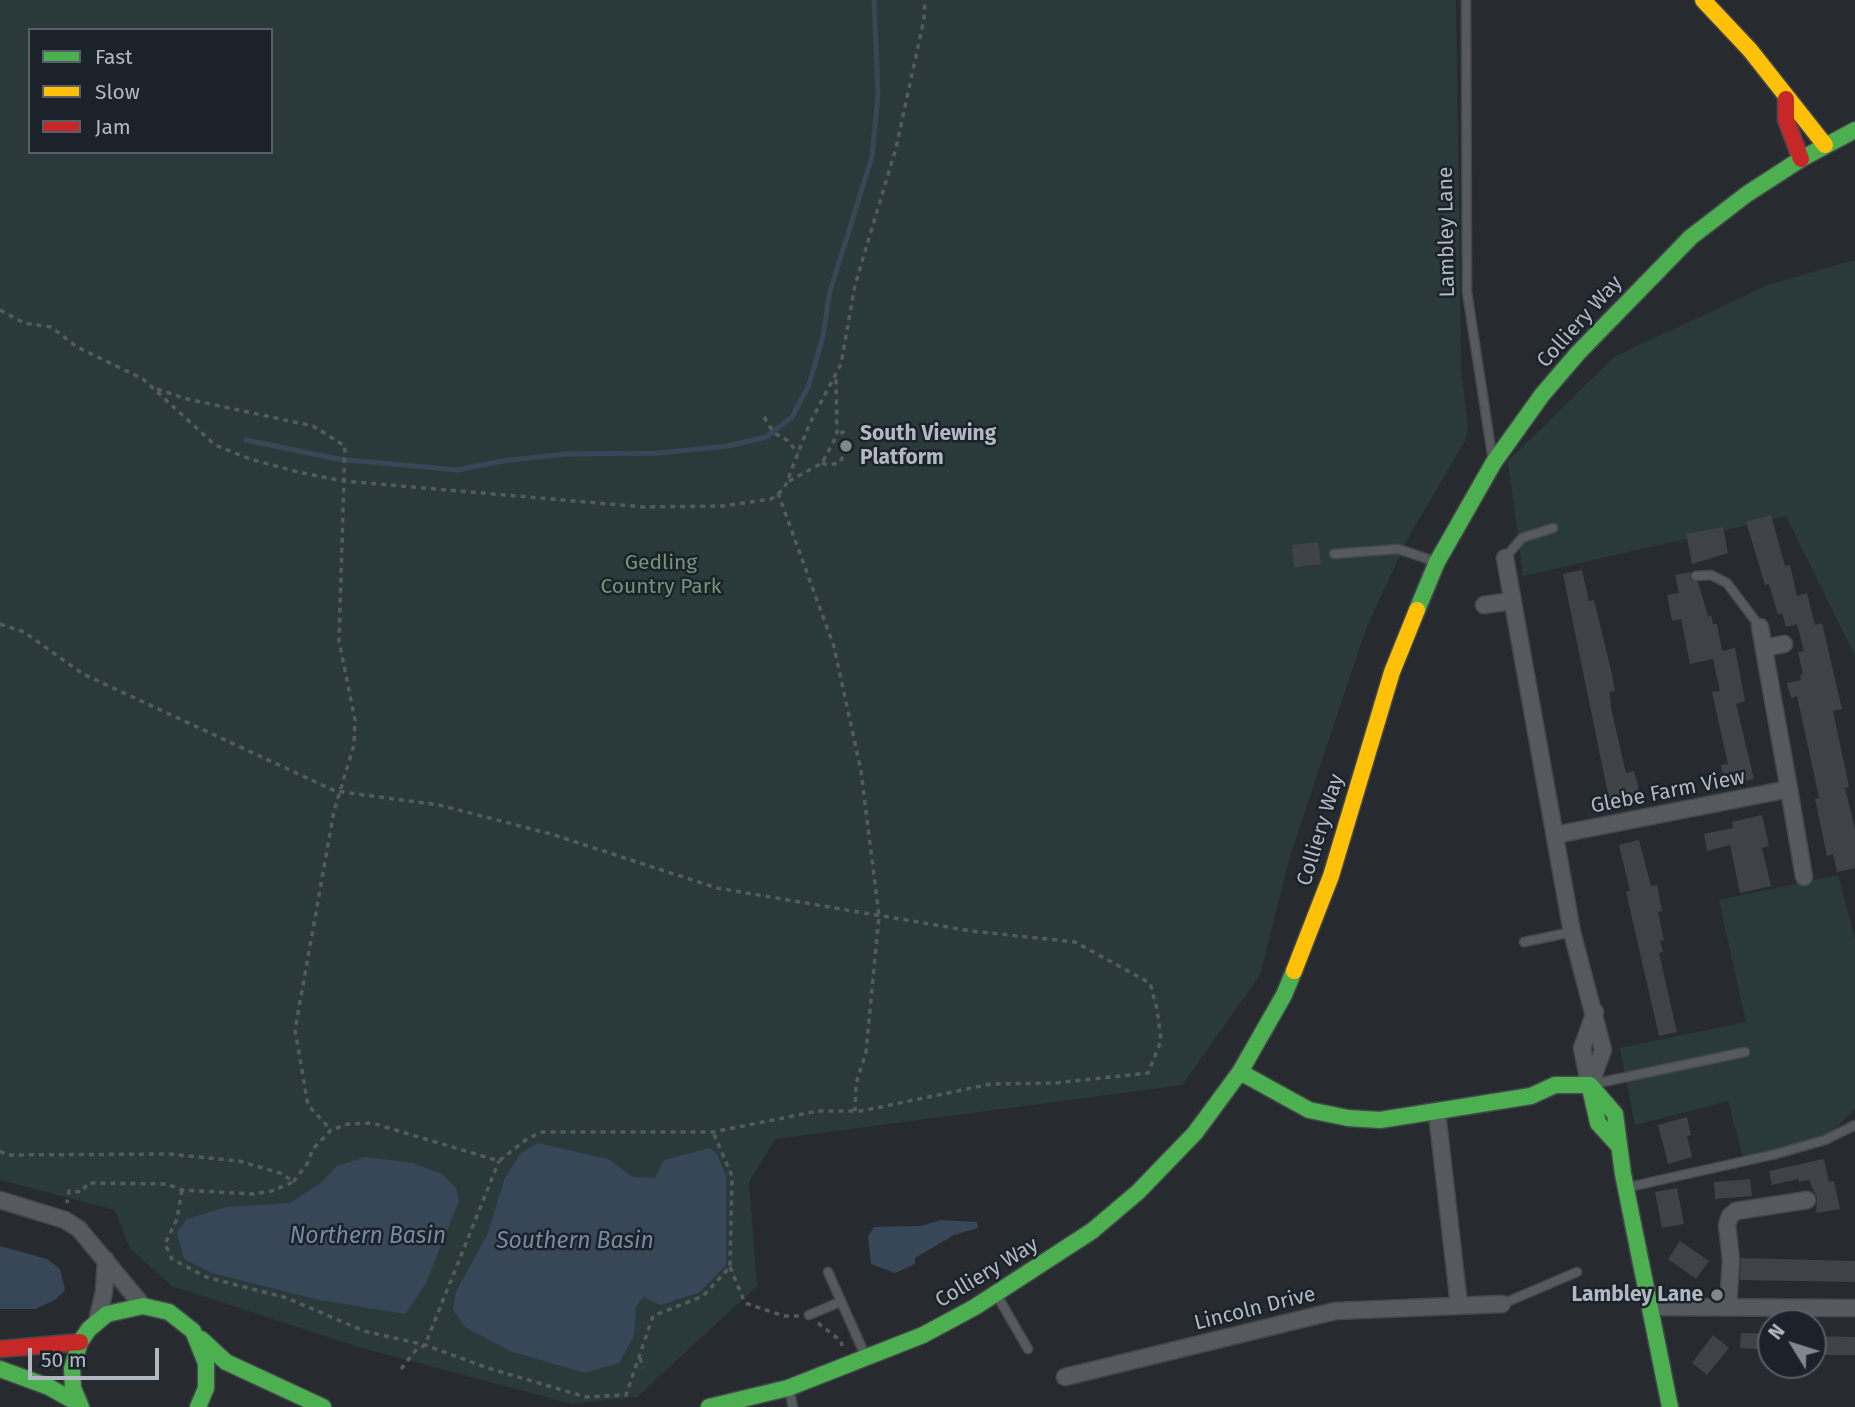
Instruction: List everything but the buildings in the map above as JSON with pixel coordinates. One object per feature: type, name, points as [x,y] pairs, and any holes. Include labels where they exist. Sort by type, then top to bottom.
[{"type":"main road","points":[[1703,0],[1750,50],[1786,99],[1801,112],[1825,145]]},
{"type":"main road","points":[[1786,99],[1786,120],[1801,159]]},
{"type":"main road","name":"Colliery Way","points":[[709,1407],[788,1388],[867,1359],[923,1335],[997,1294],[1092,1231],[1138,1192],[1195,1133],[1240,1072],[1284,995],[1331,876],[1392,672],[1437,562],[1494,462],[1542,395],[1613,314],[1691,237],[1747,194],[1801,159],[1855,130]]},
{"type":"main road","points":[[1240,1072],[1309,1110],[1380,1120],[1531,1096],[1555,1085],[1590,1085],[1598,1123],[1619,1146],[1670,1407]]},
{"type":"main road","points":[[80,1406],[74,1388],[72,1368],[80,1342],[97,1321],[120,1308],[143,1306],[169,1312],[226,1362],[323,1407]]},
{"type":"main road","points":[[193,1331],[206,1363],[206,1388],[198,1407]]},
{"type":"main road","points":[[0,1349],[80,1342]]},
{"type":"main road","points":[[0,1369],[48,1387],[80,1406]]},
{"type":"street","points":[[1505,558],[1572,932],[1603,1050],[1590,1085]]},
{"type":"street","points":[[1484,606],[1512,601]]},
{"type":"street","points":[[1760,627],[1804,877]]},
{"type":"street","points":[[1764,648],[1784,644]]},
{"type":"street","name":"Glebe Farm View","points":[[1555,835],[1789,789]]},
{"type":"street","points":[[1437,1113],[1459,1305]]},
{"type":"street","points":[[1728,1306],[1731,1260],[1727,1225],[1730,1216],[1736,1211],[1784,1195],[1807,1199]]},
{"type":"street","points":[[0,1200],[65,1220],[90,1239],[143,1306]]},
{"type":"street","points":[[97,1321],[104,1292],[106,1260]]},
{"type":"street","name":"Lincoln Drive","points":[[1065,1377],[1335,1311],[1502,1304]]},
{"type":"street","points":[[1651,1307],[1855,1308]]},
{"type":"lane","name":"Lambley Lane","points":[[1466,0],[1467,292],[1494,462]]},
{"type":"lane","points":[[1505,558],[1511,547],[1522,538],[1553,528]]},
{"type":"lane","points":[[1334,554],[1398,549],[1437,562]]},
{"type":"lane","points":[[1696,576],[1711,575],[1727,583],[1760,627]]},
{"type":"lane","points":[[1524,942],[1572,932]]},
{"type":"lane","points":[[1590,1085],[1745,1052]]},
{"type":"lane","points":[[1626,1187],[1788,1151],[1825,1140],[1855,1125]]},
{"type":"lane","points":[[828,1272],[867,1359]]},
{"type":"lane","name":"Lincoln Drive","points":[[1502,1304],[1577,1272]]},
{"type":"lane","points":[[997,1294],[1028,1349]]},
{"type":"lane","points":[[809,1315],[840,1302]]},
{"type":"lane","points":[[788,1388],[793,1407]]},
{"type":"path","points":[[0,310],[24,323],[51,327],[77,347],[143,379],[215,445],[250,459],[343,481],[361,480],[644,508],[723,506],[771,499],[788,482],[809,425],[841,364],[855,285],[896,148],[924,19],[925,0]]},
{"type":"path","points":[[788,482],[822,463],[837,435],[836,375]]},
{"type":"path","points":[[153,388],[187,399],[313,426],[345,446],[339,641],[355,720],[354,744],[334,811],[295,1030],[309,1105],[331,1130]]},
{"type":"path","points":[[764,417],[774,433],[787,440],[798,453]]},
{"type":"path","points":[[822,463],[828,466],[839,463],[848,449],[843,432],[837,435]]},
{"type":"path","points":[[778,494],[834,647],[861,771],[879,916],[866,1052],[856,1084],[855,1111]]},
{"type":"path","points":[[0,624],[24,632],[83,674],[279,767],[341,791],[452,808],[551,834],[717,888],[971,931],[1074,942],[1150,983],[1161,1041],[1148,1073],[1055,1083],[991,1084],[855,1111],[818,1111],[713,1132],[543,1132],[528,1138],[499,1161],[425,1345],[415,1351],[401,1369]]},
{"type":"path","points":[[67,1203],[69,1191],[82,1192],[88,1183],[167,1184],[182,1190],[252,1194],[272,1191],[293,1182],[307,1164],[313,1149],[331,1130],[348,1124],[372,1123],[499,1161]]},
{"type":"path","points":[[713,1132],[732,1177],[730,1267],[745,1303],[784,1316],[809,1315],[841,1341],[844,1354]]},
{"type":"path","points":[[0,1151],[7,1155],[170,1154],[239,1161],[283,1174],[293,1182]]},
{"type":"path","points":[[182,1190],[177,1219],[165,1244],[172,1259],[206,1277],[287,1298],[364,1331],[425,1345],[488,1368],[586,1397],[626,1395],[653,1316],[703,1296],[730,1267]]},
{"type":"path","points":[[640,1356],[643,1368]]},
{"type":"green space","name":"Gedling Country Park","points":[[0,0],[1456,0],[1461,369],[1468,427],[1465,441],[1408,538],[1367,626],[1290,856],[1260,975],[1182,1085],[775,1139],[749,1182],[757,1286],[637,1397],[572,1404],[359,1347],[172,1286],[130,1249],[115,1210],[0,1180]]},
{"type":"green space","points":[[1855,260],[1855,656],[1786,516],[1523,576],[1508,461],[1614,357],[1768,285]]},
{"type":"green space","points":[[1838,875],[1855,939],[1855,1109],[1825,1138],[1743,1157],[1728,1101],[1635,1125],[1620,1048],[1746,1022],[1719,900]]},
{"type":"water","name":"Southern Basin","points":[[538,1143],[608,1159],[633,1177],[655,1178],[664,1160],[710,1148],[717,1154],[726,1176],[726,1265],[700,1292],[661,1305],[644,1297],[636,1306],[634,1336],[619,1363],[585,1373],[510,1351],[465,1327],[453,1310],[456,1292],[488,1233],[504,1180],[520,1154]]},
{"type":"water","name":"Northern Basin","points":[[365,1157],[413,1163],[442,1174],[456,1188],[459,1201],[425,1285],[405,1314],[315,1299],[212,1273],[184,1259],[177,1232],[187,1219],[226,1207],[290,1203],[321,1183],[337,1166]]},
{"type":"water","points":[[941,1220],[977,1222],[978,1228],[954,1235],[915,1258],[915,1264],[895,1273],[871,1264],[868,1236],[874,1227],[921,1226]]},
{"type":"water","points":[[0,1246],[47,1259],[60,1269],[65,1290],[55,1300],[35,1309],[0,1309]]},
{"type":"waterway","points":[[246,440],[338,459],[457,470],[502,461],[566,454],[659,453],[728,446],[766,437],[792,417],[809,385],[823,336],[830,291],[872,157],[878,94],[874,0]]},
{"type":"traffic: fast","points":[[1417,610],[1437,562],[1494,462],[1542,395],[1578,353],[1691,237],[1747,194],[1801,159],[1855,130]]},
{"type":"traffic: fast","points":[[709,1407],[788,1388],[923,1335],[975,1307],[1092,1231],[1138,1192],[1195,1133],[1240,1072],[1284,995],[1294,971]]},
{"type":"traffic: fast","points":[[1240,1072],[1309,1110],[1348,1118],[1380,1120],[1531,1096],[1555,1085],[1590,1085],[1615,1114],[1623,1174],[1670,1407]]},
{"type":"traffic: fast","points":[[1590,1088],[1598,1123],[1619,1146]]},
{"type":"traffic: fast","points":[[81,1407],[73,1388],[72,1368],[80,1342],[89,1329],[107,1314],[143,1306],[169,1312],[193,1331],[206,1363],[206,1388],[198,1407]]},
{"type":"traffic: fast","points":[[201,1339],[226,1362],[323,1407]]},
{"type":"traffic: fast","points":[[0,1369],[49,1387],[79,1404]]},
{"type":"traffic: slow","points":[[1703,0],[1750,50],[1825,145]]},
{"type":"traffic: slow","points":[[1294,971],[1331,876],[1392,672],[1417,610]]},
{"type":"traffic: jam","points":[[1786,99],[1786,120],[1801,159]]},
{"type":"traffic: jam","points":[[0,1349],[80,1342]]},
{"type":"place","name":"South Viewing Platform","points":[[846,446]]},
{"type":"place","name":"Lambley Lane","points":[[1717,1295]]}]
